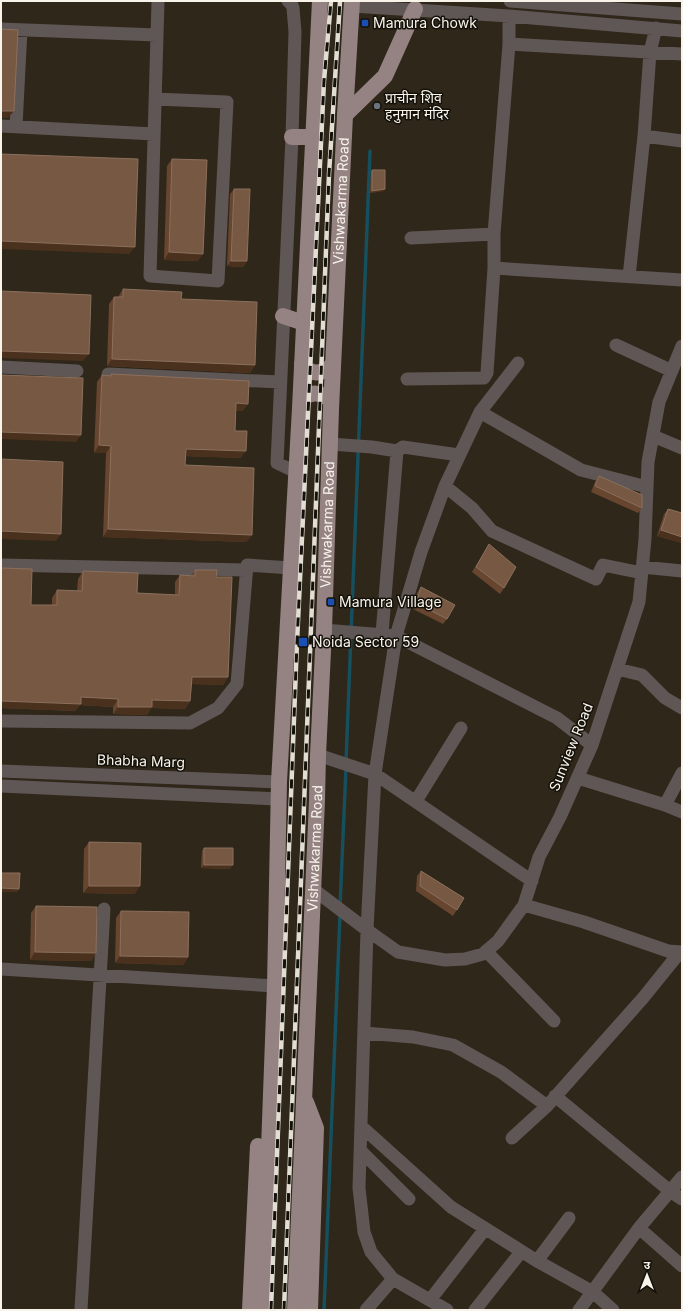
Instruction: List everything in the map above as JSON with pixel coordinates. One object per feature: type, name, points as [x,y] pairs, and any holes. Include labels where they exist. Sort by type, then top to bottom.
[{"type":"main road","points":[[263,1310],[274,986],[278,799],[301,398],[320,1]]},
{"type":"main road","name":"Vishwakarma Road","points":[[295,1310],[324,630],[331,401],[352,4]]},
{"type":"main road","points":[[345,115],[384,76],[415,10]]},
{"type":"main road","points":[[292,137],[313,137]]},
{"type":"main road","points":[[283,316],[304,323]]},
{"type":"main road","points":[[302,364],[307,370],[318,372],[326,371],[333,365]]},
{"type":"main road","points":[[301,398],[315,393],[325,395],[331,401]]},
{"type":"main road","points":[[250,1310],[259,1126],[270,1096]]},
{"type":"main road","points":[[304,1097],[316,1128],[310,1310]]},
{"type":"street","points":[[155,99],[227,102],[218,281],[150,276],[155,99],[158,1]]},
{"type":"street","points":[[288,1],[293,8],[295,32],[292,137],[277,463],[296,472]]},
{"type":"street","points":[[510,1],[682,14]]},
{"type":"street","points":[[352,4],[682,31]]},
{"type":"street","points":[[407,379],[486,377],[494,268],[494,234],[510,16]]},
{"type":"street","points":[[629,277],[644,136],[650,52],[656,28]]},
{"type":"street","points":[[1,29],[157,34]]},
{"type":"street","points":[[16,126],[21,30]]},
{"type":"street","points":[[509,44],[682,54]]},
{"type":"street","points":[[1,126],[154,134]]},
{"type":"street","points":[[644,136],[682,141]]},
{"type":"street","points":[[411,238],[494,234]]},
{"type":"street","points":[[494,268],[682,280]]},
{"type":"street","points":[[616,345],[672,371]]},
{"type":"street","name":"Sunview Road","points":[[313,889],[398,952],[445,960],[465,959],[482,954],[498,941],[524,905],[539,857],[560,818],[592,745],[639,602],[648,462],[652,436],[659,402],[681,350]]},
{"type":"street","points":[[447,1310],[393,1279],[371,1252],[364,1232],[359,1188],[367,930],[375,774],[396,636],[421,552],[445,486],[480,412],[518,363]]},
{"type":"street","points":[[1,367],[77,371]]},
{"type":"street","points":[[108,374],[280,382]]},
{"type":"street","points":[[480,412],[581,470],[647,487]]},
{"type":"street","points":[[652,436],[682,448]]},
{"type":"street","points":[[330,444],[398,451],[403,447],[459,455]]},
{"type":"street","points":[[382,634],[398,451]]},
{"type":"street","points":[[445,486],[472,508],[492,531],[596,578],[603,565],[642,570],[682,571]]},
{"type":"street","points":[[1,565],[246,570]]},
{"type":"street","points":[[1,721],[190,723],[218,708],[237,684],[247,565],[291,568]]},
{"type":"street","points":[[324,630],[396,636],[557,718],[592,745]]},
{"type":"street","points":[[617,669],[642,675],[665,698],[682,708]]},
{"type":"street","points":[[416,801],[461,728]]},
{"type":"street","points":[[318,755],[375,774],[532,881]]},
{"type":"street","name":"Bhabha Marg","points":[[1,771],[279,782]]},
{"type":"street","points":[[666,805],[682,773]]},
{"type":"street","points":[[578,778],[666,805],[682,812]]},
{"type":"street","points":[[231,797],[232,780]]},
{"type":"street","points":[[1,786],[278,799]]},
{"type":"street","points":[[524,905],[584,922],[661,950],[681,952]]},
{"type":"street","points":[[81,1310],[104,909]]},
{"type":"street","points":[[486,951],[554,1021]]},
{"type":"street","points":[[512,1138],[551,1101],[643,998],[681,952]]},
{"type":"street","points":[[1,969],[274,986]]},
{"type":"street","points":[[364,1033],[413,1037],[453,1044],[551,1101],[670,1191],[682,1198]]},
{"type":"street","points":[[361,1126],[451,1207],[537,1262],[592,1292],[613,1310]]},
{"type":"street","points":[[361,1151],[409,1199]]},
{"type":"street","points":[[579,1310],[639,1228],[682,1177]]},
{"type":"street","points":[[537,1262],[569,1218]]},
{"type":"street","points":[[639,1228],[682,1266]]},
{"type":"street","points":[[430,1300],[485,1229]]},
{"type":"street","points":[[475,1310],[521,1252]]},
{"type":"street","points":[[366,1310],[393,1279]]},
{"type":"building","points":[[1,29],[18,30],[14,111],[1,111]]},
{"type":"building","points":[[1,154],[138,159],[135,247],[1,241]]},
{"type":"building","points":[[172,159],[207,160],[203,254],[169,252]]},
{"type":"building","points":[[372,170],[385,170],[385,189],[372,191]]},
{"type":"building","points":[[234,189],[250,189],[247,261],[231,261]]},
{"type":"building","points":[[123,289],[182,292],[181,299],[257,302],[255,365],[112,359],[114,297],[123,297]]},
{"type":"building","points":[[1,291],[91,295],[89,354],[1,351]]},
{"type":"building","points":[[111,374],[249,381],[248,404],[236,403],[235,431],[247,431],[246,451],[186,449],[185,465],[254,468],[252,535],[108,529],[111,446],[99,445],[102,375],[111,376]]},
{"type":"building","points":[[1,375],[83,378],[81,435],[1,432]]},
{"type":"building","points":[[1,459],[63,462],[61,534],[1,531]]},
{"type":"building","points":[[599,476],[642,495],[642,508],[595,486]]},
{"type":"building","points":[[668,509],[682,513],[682,537],[661,530]]},
{"type":"building","points":[[489,544],[516,567],[504,588],[476,567]]},
{"type":"building","points":[[1,568],[32,569],[31,605],[57,605],[57,590],[82,591],[83,571],[138,573],[137,593],[179,595],[180,575],[195,576],[195,570],[217,570],[216,577],[232,577],[228,677],[192,677],[190,701],[152,700],[152,707],[118,707],[118,699],[81,697],[81,704],[1,701]]},
{"type":"building","points":[[421,587],[455,605],[447,619],[416,603]]},
{"type":"building","points":[[89,842],[141,843],[140,886],[89,886]]},
{"type":"building","points":[[204,848],[233,848],[233,865],[204,865]]},
{"type":"building","points":[[421,871],[464,898],[457,910],[420,886]]},
{"type":"building","points":[[1,873],[20,873],[19,889],[1,888]]},
{"type":"building","points":[[36,906],[97,907],[96,953],[35,952]]},
{"type":"building","points":[[121,911],[189,912],[188,957],[120,956]]},
{"type":"waterway","points":[[346,762],[370,151]]},
{"type":"waterway","points":[[340,906],[346,768]]},
{"type":"waterway","points":[[324,1310],[340,914]]},
{"type":"railway","points":[[271,1310],[297,642],[324,81],[331,1]]},
{"type":"railway","points":[[284,1310],[329,174],[340,1]]},
{"type":"place","name":"Mamura Chowk","points":[[365,23]]},
{"type":"place","name":"प्राचीन शिव हनुमान मंदिर","points":[[377,106]]},
{"type":"place","name":"Mamura Village","points":[[331,602]]},
{"type":"place","name":"Noida Sector 59","points":[[303,642]]}]
